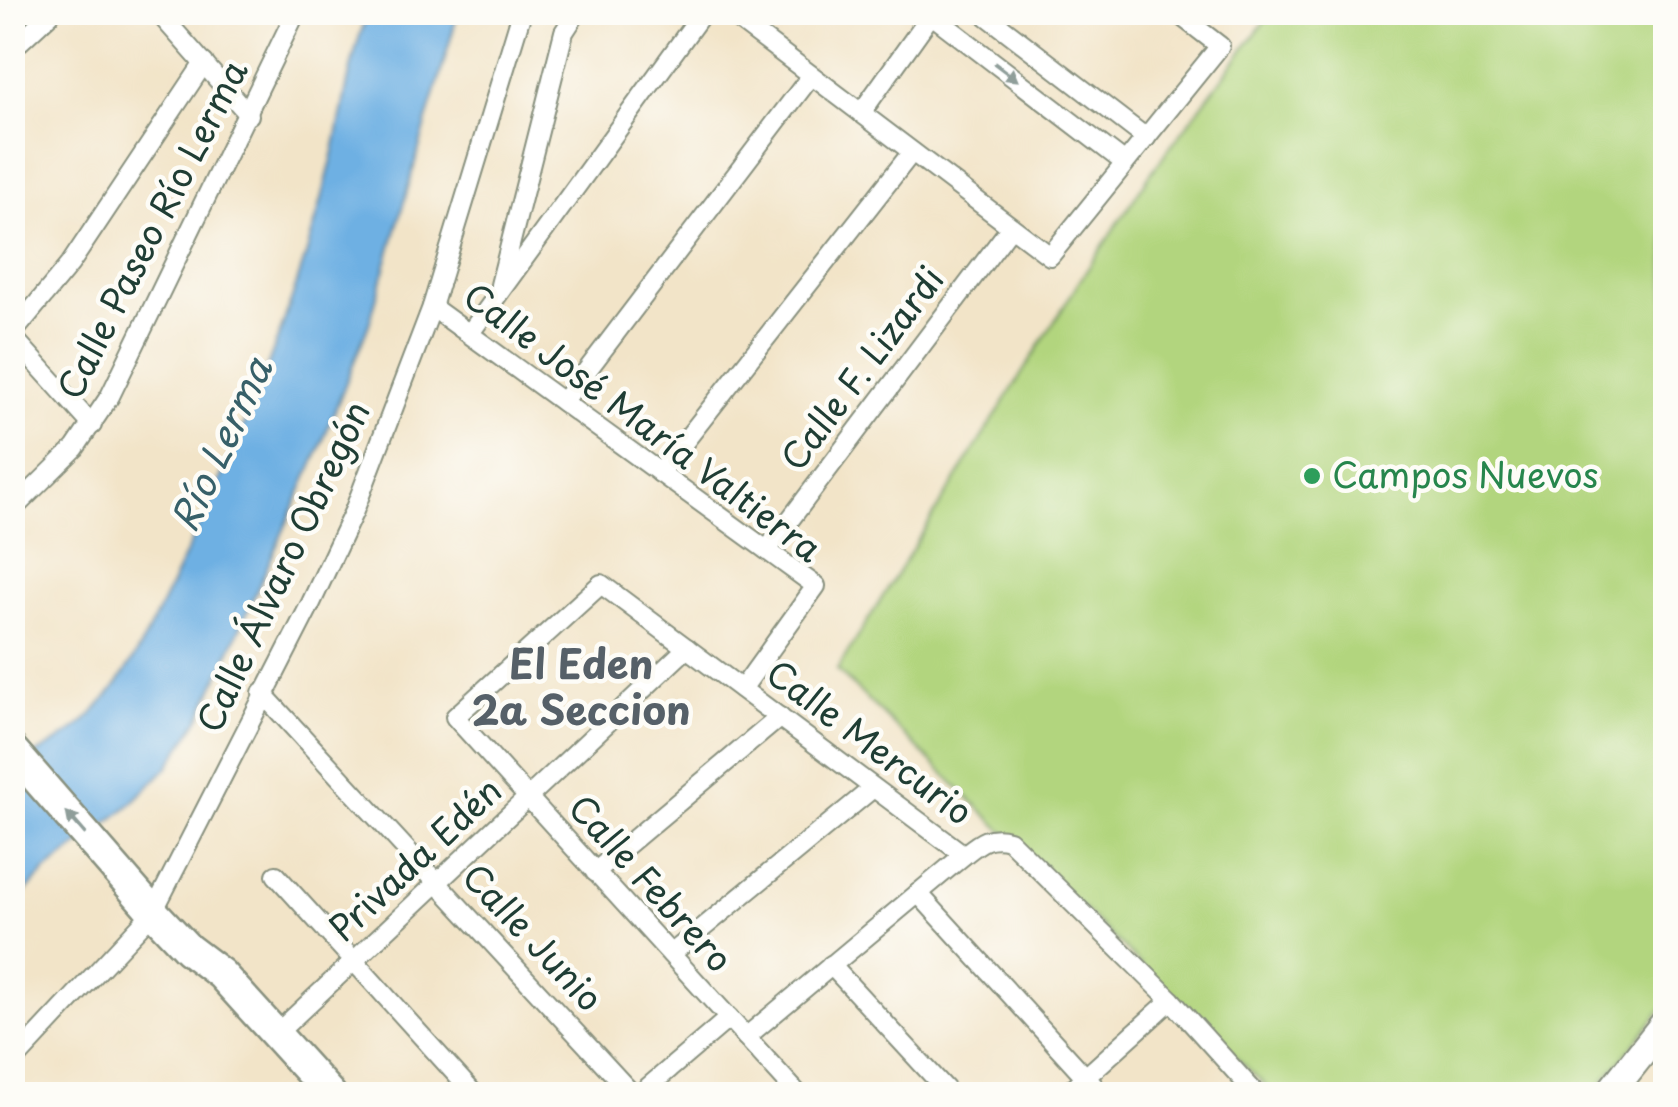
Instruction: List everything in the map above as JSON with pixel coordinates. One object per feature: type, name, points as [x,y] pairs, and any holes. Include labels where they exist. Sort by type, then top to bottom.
[{"type":"main road","points":[[12,750],[146,904],[188,949],[221,974],[330,1094]]},
{"type":"main road","points":[[188,949],[250,1036],[304,1094]]},
{"type":"street","points":[[12,49],[52,12]]},
{"type":"street","points":[[158,12],[249,114]]},
{"type":"street","name":"Calle Paseo Río Lerma","points":[[12,510],[56,470],[92,426],[296,12]]},
{"type":"street","name":"Calle Álvaro Obregón","points":[[12,1063],[146,904],[311,603],[354,510],[432,307],[522,12]]},
{"type":"street","points":[[498,294],[564,32],[577,12]]},
{"type":"street","points":[[470,333],[703,12]]},
{"type":"street","points":[[728,12],[1050,256],[1220,46],[1177,13]]},
{"type":"street","points":[[982,12],[1146,138]]},
{"type":"street","points":[[861,113],[931,13],[1126,163]]},
{"type":"street","points":[[92,426],[12,335],[70,264],[204,64]]},
{"type":"street","points":[[563,402],[811,76]]},
{"type":"street","points":[[660,473],[912,152]]},
{"type":"street","name":"Calle F. Lizardi","points":[[767,550],[1011,227]]},
{"type":"street","name":"Calle José María Valtierra","points":[[432,307],[816,586],[742,690]]},
{"type":"street","name":"Calle Mercurio","points":[[455,717],[602,584],[964,855],[984,840],[1009,840],[1171,1000],[1256,1094]]},
{"type":"street","name":"Privada Edén","points":[[275,1035],[687,648]]},
{"type":"street","name":"Calle Junio","points":[[262,693],[632,1094]]},
{"type":"street","name":"Calle Febrero","points":[[455,717],[798,1094]]},
{"type":"street","points":[[596,872],[780,718]]},
{"type":"street","points":[[671,954],[874,788]]},
{"type":"street","points":[[746,1036],[964,855]]},
{"type":"street","points":[[276,875],[474,1094]]},
{"type":"street","points":[[918,893],[1101,1094]]},
{"type":"street","points":[[831,966],[950,1094]]},
{"type":"street","points":[[1067,1094],[1171,1000]]},
{"type":"street","points":[[640,1094],[729,1018]]},
{"type":"street","points":[[1609,1094],[1666,1022]]},
{"type":"green space","name":"Campos Nuevos","points":[[1426,12],[1429,16],[1432,12],[1665,13],[1665,1006],[1593,1094],[1274,1094],[837,670],[1151,173],[1271,13]]},
{"type":"water","points":[[368,13],[458,13],[369,324],[318,453],[200,718],[168,767],[129,806],[47,870],[13,904],[13,768],[88,718],[130,665],[162,604],[226,467],[285,319],[317,218]]},
{"type":"place","name":"Campos Nuevos","points":[[1312,476]]},
{"type":"district","name":"El Eden 2a Seccion","points":[[581,688]]},
{"type":"water label","name":"Río Lerma","points":[[222,445]]}]
